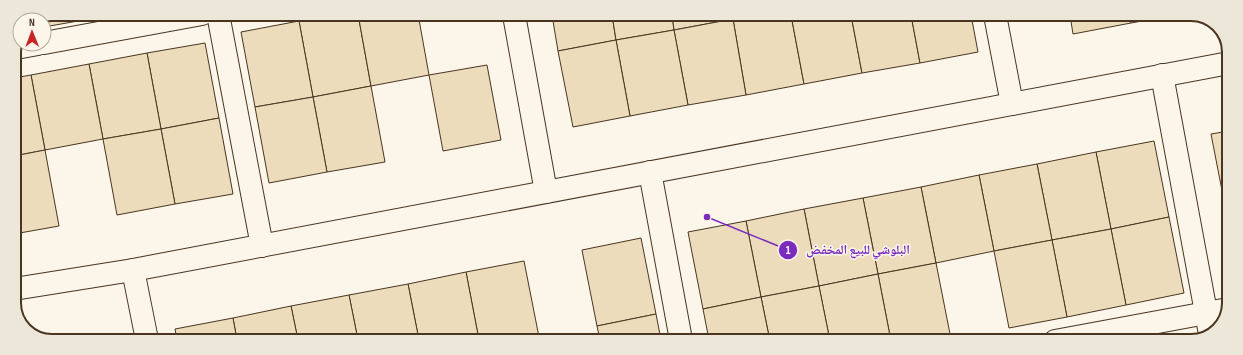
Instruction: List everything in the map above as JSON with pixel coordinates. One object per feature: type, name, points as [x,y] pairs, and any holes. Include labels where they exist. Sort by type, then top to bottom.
[{"type":"street","points":[[52,42],[164,21]]},
{"type":"street","points":[[219,21],[262,246]]},
{"type":"street","points":[[515,21],[546,192]]},
{"type":"street","points":[[996,21],[1012,104]]},
{"type":"street","points":[[21,288],[133,270],[262,246],[1222,63]]},
{"type":"street","points":[[1162,75],[1209,329]]},
{"type":"street","points":[[650,172],[680,334]]},
{"type":"street","points":[[133,270],[146,334]]},
{"type":"street","points":[[1093,334],[1221,310]]},
{"type":"building","points":[[52,21],[78,21],[52,26]]},
{"type":"building","points":[[299,21],[359,21],[371,86],[313,97]]},
{"type":"building","points":[[299,21],[313,97],[255,107],[241,32]]},
{"type":"building","points":[[359,21],[419,21],[429,75],[371,86]]},
{"type":"building","points":[[553,21],[613,21],[616,40],[558,51]]},
{"type":"building","points":[[613,21],[673,21],[674,30],[616,40]]},
{"type":"building","points":[[673,21],[722,21],[674,30]]},
{"type":"building","points":[[722,21],[733,21],[746,95],[688,105],[674,30]]},
{"type":"building","points":[[733,21],[792,21],[804,84],[746,95]]},
{"type":"building","points":[[792,21],[852,21],[862,73],[804,84]]},
{"type":"building","points":[[852,21],[912,21],[920,63],[862,73]]},
{"type":"building","points":[[912,21],[972,21],[978,52],[920,63]]},
{"type":"building","points":[[1071,21],[1131,21],[1131,23],[1073,34]]},
{"type":"building","points":[[1131,21],[1142,21],[1131,23]]},
{"type":"building","points":[[674,30],[688,105],[630,116],[616,40]]},
{"type":"building","points":[[616,40],[630,116],[573,127],[558,51]]},
{"type":"building","points":[[205,43],[219,118],[161,129],[147,53]]},
{"type":"building","points":[[147,53],[161,129],[103,139],[89,64]]},
{"type":"building","points":[[89,64],[103,139],[45,150],[31,75]]},
{"type":"building","points":[[487,65],[501,140],[443,151],[429,75]]},
{"type":"building","points":[[31,75],[45,150],[21,155],[21,77]]},
{"type":"building","points":[[371,86],[385,162],[327,172],[313,97]]},
{"type":"building","points":[[313,97],[327,172],[269,183],[255,107]]},
{"type":"building","points":[[219,118],[233,194],[175,204],[161,129]]},
{"type":"building","points":[[161,129],[175,204],[117,215],[103,139]]},
{"type":"building","points":[[1222,132],[1222,190],[1211,134]]},
{"type":"building","points":[[1154,141],[1169,217],[1111,229],[1096,152]]},
{"type":"building","points":[[45,150],[59,226],[21,233],[21,155]]},
{"type":"building","points":[[1096,152],[1111,229],[1052,240],[1037,164]]},
{"type":"building","points":[[1037,164],[1052,240],[994,251],[979,175]]},
{"type":"building","points":[[979,175],[994,251],[936,263],[921,187]]},
{"type":"building","points":[[921,187],[936,263],[878,274],[863,198]]},
{"type":"building","points":[[863,198],[878,274],[819,286],[804,209]]},
{"type":"building","points":[[804,209],[819,286],[761,297],[746,221]]},
{"type":"building","points":[[1169,217],[1184,293],[1126,305],[1111,229]]},
{"type":"building","points":[[746,221],[761,297],[703,309],[688,232]]},
{"type":"building","points":[[1111,229],[1126,305],[1067,317],[1052,240]]},
{"type":"building","points":[[641,238],[656,314],[597,326],[582,250]]},
{"type":"building","points":[[1052,240],[1067,317],[1009,328],[994,251]]},
{"type":"building","points":[[524,261],[538,334],[478,334],[466,272]]},
{"type":"building","points":[[936,263],[950,334],[890,334],[878,274]]},
{"type":"building","points":[[466,272],[478,334],[418,334],[408,284]]},
{"type":"building","points":[[878,274],[890,334],[829,334],[819,286]]},
{"type":"building","points":[[408,284],[418,334],[357,334],[349,295]]},
{"type":"building","points":[[819,286],[829,334],[769,334],[761,297]]},
{"type":"building","points":[[349,295],[357,334],[297,334],[291,306]]},
{"type":"building","points":[[761,297],[769,334],[708,334],[703,309]]},
{"type":"building","points":[[291,306],[297,334],[236,334],[233,318]]},
{"type":"building","points":[[656,314],[660,334],[599,334],[597,326]]},
{"type":"building","points":[[233,318],[236,334],[176,334],[175,329]]},
{"type":"place","name":"البلوشي للبيع المخفض","points":[[707,217]]}]
